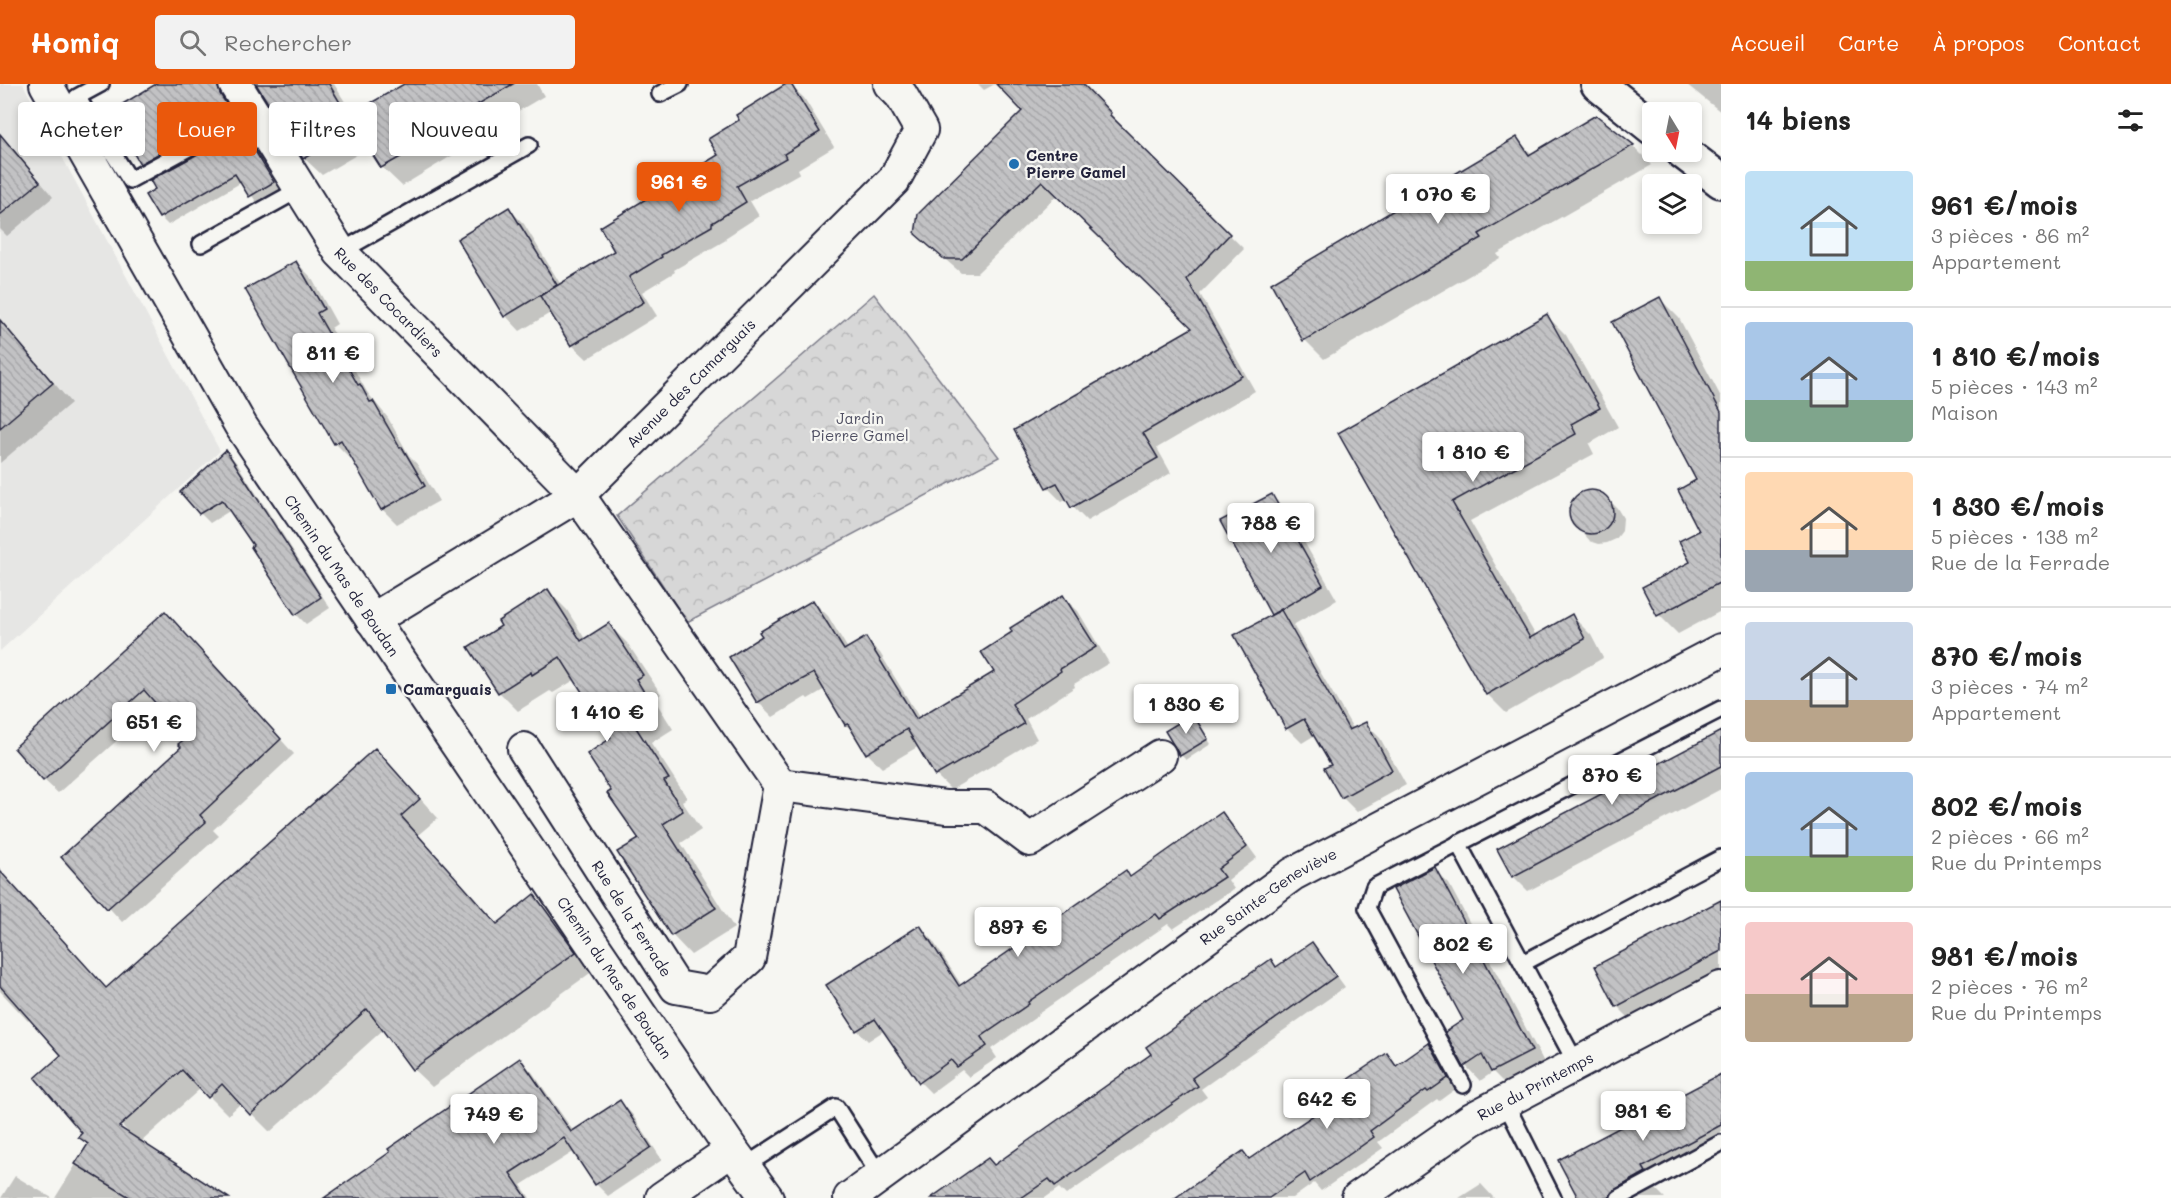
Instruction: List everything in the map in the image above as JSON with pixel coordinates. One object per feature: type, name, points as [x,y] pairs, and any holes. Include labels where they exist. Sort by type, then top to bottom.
[{"type":"street","name":"Chemin du Mas de Boudan","points":[[46,84],[241,426],[767,1198]]},
{"type":"street","name":"Rue des Cocardiers","points":[[235,84],[246,102]]},
{"type":"street","name":"Avenue des Camarguais","points":[[372,620],[578,495],[894,180],[921,130],[901,95],[890,84]]},
{"type":"street","points":[[1598,84],[1642,119]]},
{"type":"street","name":"Rue des Cocardiers","points":[[257,120],[340,252],[578,495]]},
{"type":"street","points":[[1696,162],[1721,181]]},
{"type":"street","points":[[578,495],[780,785],[946,807],[986,807],[1030,840],[1160,756]]},
{"type":"street","name":"Rue Sainte-Geneviève","points":[[850,1198],[1293,874],[1721,650]]},
{"type":"street","name":"Rue de la Ferrade","points":[[524,749],[676,987],[710,993],[748,958],[780,785]]},
{"type":"street","name":"Rue du Printemps","points":[[1358,1198],[1472,1119],[1721,988]]},
{"type":"street","points":[[662,1198],[739,1158]]},
{"type":"lane","points":[[101,84],[77,97],[130,180],[175,156]]},
{"type":"lane","points":[[660,94],[680,84]]},
{"type":"lane","points":[[340,252],[529,145]]},
{"type":"lane","points":[[201,244],[300,189]]},
{"type":"lane","points":[[1463,1085],[1367,908],[1374,887],[1721,709]]},
{"type":"lane","points":[[1458,843],[1577,1065]]},
{"type":"lane","points":[[1523,963],[1721,858]]},
{"type":"lane","points":[[1505,1102],[1553,1198]]},
{"type":"lane","points":[[739,1158],[836,1107],[880,1176]]},
{"type":"lane","points":[[1619,1198],[1721,1143]]},
{"type":"shaded area","points":[[0,84],[23,84],[33,102],[18,102],[18,156],[62,156],[220,451],[0,651]]},
{"type":"green space","name":"Jardin Pierre Gamel","points":[[874,294],[999,457],[687,622],[617,516]]},
{"type":"building","points":[[156,84],[217,84],[225,102],[157,102],[157,155],[140,164],[135,156],[145,156],[145,102],[126,102]]},
{"type":"building","points":[[256,84],[329,84],[340,102],[269,102],[269,105]]},
{"type":"building","points":[[404,84],[513,84],[482,102],[389,102],[389,156],[402,156],[381,168],[373,156],[377,156],[377,102],[372,102]]},
{"type":"building","points":[[786,84],[791,84],[820,132],[784,154],[786,158],[737,186],[746,202],[712,223],[712,226],[661,255],[662,257],[629,277],[644,302],[571,346],[540,296],[614,251],[600,227],[718,155],[708,139],[739,120],[736,115]]},
{"type":"building","points":[[996,84],[1083,84],[1111,113],[1110,115],[1230,234],[1187,279],[1242,376],[1143,433],[1158,458],[1071,508],[1057,483],[1046,488],[1014,430],[1192,328],[1042,181],[962,259],[944,259],[915,234],[918,214],[1022,111]]},
{"type":"building","points":[[1596,115],[1634,145],[1479,234],[1482,238],[1303,341],[1271,283],[1517,137],[1529,155]]},
{"type":"building","points":[[0,134],[40,182],[0,215]]},
{"type":"building","points":[[257,154],[274,182],[249,197],[235,174],[159,218],[145,195],[155,189],[150,180],[194,156]]},
{"type":"building","points":[[509,207],[557,285],[504,317],[457,239]]},
{"type":"building","points":[[296,261],[324,309],[317,313],[358,385],[360,384],[370,402],[373,401],[425,486],[381,510],[341,440],[334,444],[245,289]]},
{"type":"building","points":[[1660,297],[1721,412],[1721,582],[1657,616],[1642,587],[1690,562],[1679,541],[1699,531],[1678,490],[1696,480],[1612,322]]},
{"type":"building","points":[[1547,314],[1600,408],[1571,424],[1576,434],[1452,502],[1530,638],[1572,614],[1585,639],[1486,695],[1338,433]]},
{"type":"building","points":[[0,320],[53,383],[0,428]]},
{"type":"building","points":[[226,450],[321,597],[295,615],[251,547],[253,545],[222,500],[199,514],[180,492]]},
{"type":"building","points":[[1591,490],[1600,491],[1607,496],[1612,503],[1612,521],[1607,528],[1600,533],[1591,534],[1582,533],[1575,528],[1570,521],[1569,512],[1570,503],[1575,496],[1582,491]]},
{"type":"building","points":[[1272,494],[1323,585],[1271,615],[1220,521]]},
{"type":"building","points":[[548,589],[581,641],[609,623],[643,675],[636,679],[655,710],[633,723],[669,779],[664,781],[683,811],[663,824],[716,908],[671,936],[617,852],[639,839],[607,793],[611,791],[587,754],[611,738],[560,657],[498,693],[468,647],[501,626],[498,621]]},
{"type":"building","points":[[1063,595],[1096,647],[1060,669],[1061,671],[1012,704],[1024,724],[935,776],[907,729],[866,754],[848,724],[845,725],[814,673],[792,685],[790,683],[757,703],[729,657],[762,636],[759,632],[813,600],[844,650],[866,637],[916,719],[994,672],[981,652],[1012,632],[1010,628]]},
{"type":"building","points":[[1281,610],[1349,730],[1366,722],[1392,770],[1341,798],[1324,768],[1331,765],[1304,719],[1286,729],[1234,635]]},
{"type":"building","points":[[165,611],[281,739],[200,815],[206,822],[107,909],[61,857],[181,747],[178,744],[186,738],[144,690],[43,781],[14,748]]},
{"type":"building","points":[[1193,714],[1208,739],[1180,756],[1165,731]]},
{"type":"building","points":[[1721,731],[1721,766],[1512,877],[1497,849]]},
{"type":"building","points":[[375,748],[420,799],[401,816],[497,924],[534,894],[576,952],[412,1070],[367,1009],[250,1115],[222,1084],[208,1098],[182,1070],[119,1127],[229,1198],[131,1198],[75,1164],[88,1144],[78,1137],[82,1133],[35,1078],[61,1055],[0,986],[0,871],[106,988]]},
{"type":"building","points":[[1222,812],[1247,847],[1218,869],[1224,877],[1160,919],[1156,914],[1028,1002],[1029,1004],[981,1037],[987,1046],[957,1067],[951,1060],[919,1083],[875,1019],[856,1031],[826,985],[920,925],[959,986],[1126,870],[1130,877]]},
{"type":"building","points":[[1435,867],[1532,1051],[1491,1072],[1482,1055],[1464,1067],[1445,1032],[1463,1020],[1393,889]]},
{"type":"building","points":[[1721,900],[1721,951],[1616,1007],[1595,966]]},
{"type":"building","points":[[1312,942],[1336,976],[1192,1078],[1198,1086],[1055,1186],[1049,1179],[1021,1198],[931,1198],[988,1158],[994,1165],[1151,1054],[1146,1047],[1271,959],[1276,967]]},
{"type":"building","points":[[1429,1043],[1448,1078],[1428,1092],[1426,1090],[1370,1131],[1374,1137],[1310,1182],[1305,1173],[1269,1198],[1175,1198],[1243,1151],[1249,1159],[1343,1095],[1338,1086],[1387,1053],[1396,1066]]},
{"type":"building","points":[[520,1058],[571,1132],[620,1100],[651,1147],[595,1185],[564,1138],[510,1173],[527,1198],[324,1198],[390,1152],[388,1149]]},
{"type":"building","points":[[1721,1074],[1721,1125],[1643,1167],[1646,1172],[1614,1190],[1609,1198],[1578,1198],[1558,1160]]},
{"type":"place","name":"Centre Pierre Gamel","points":[[1014,164]]},
{"type":"place","name":"Camarguais","points":[[391,689]]}]
